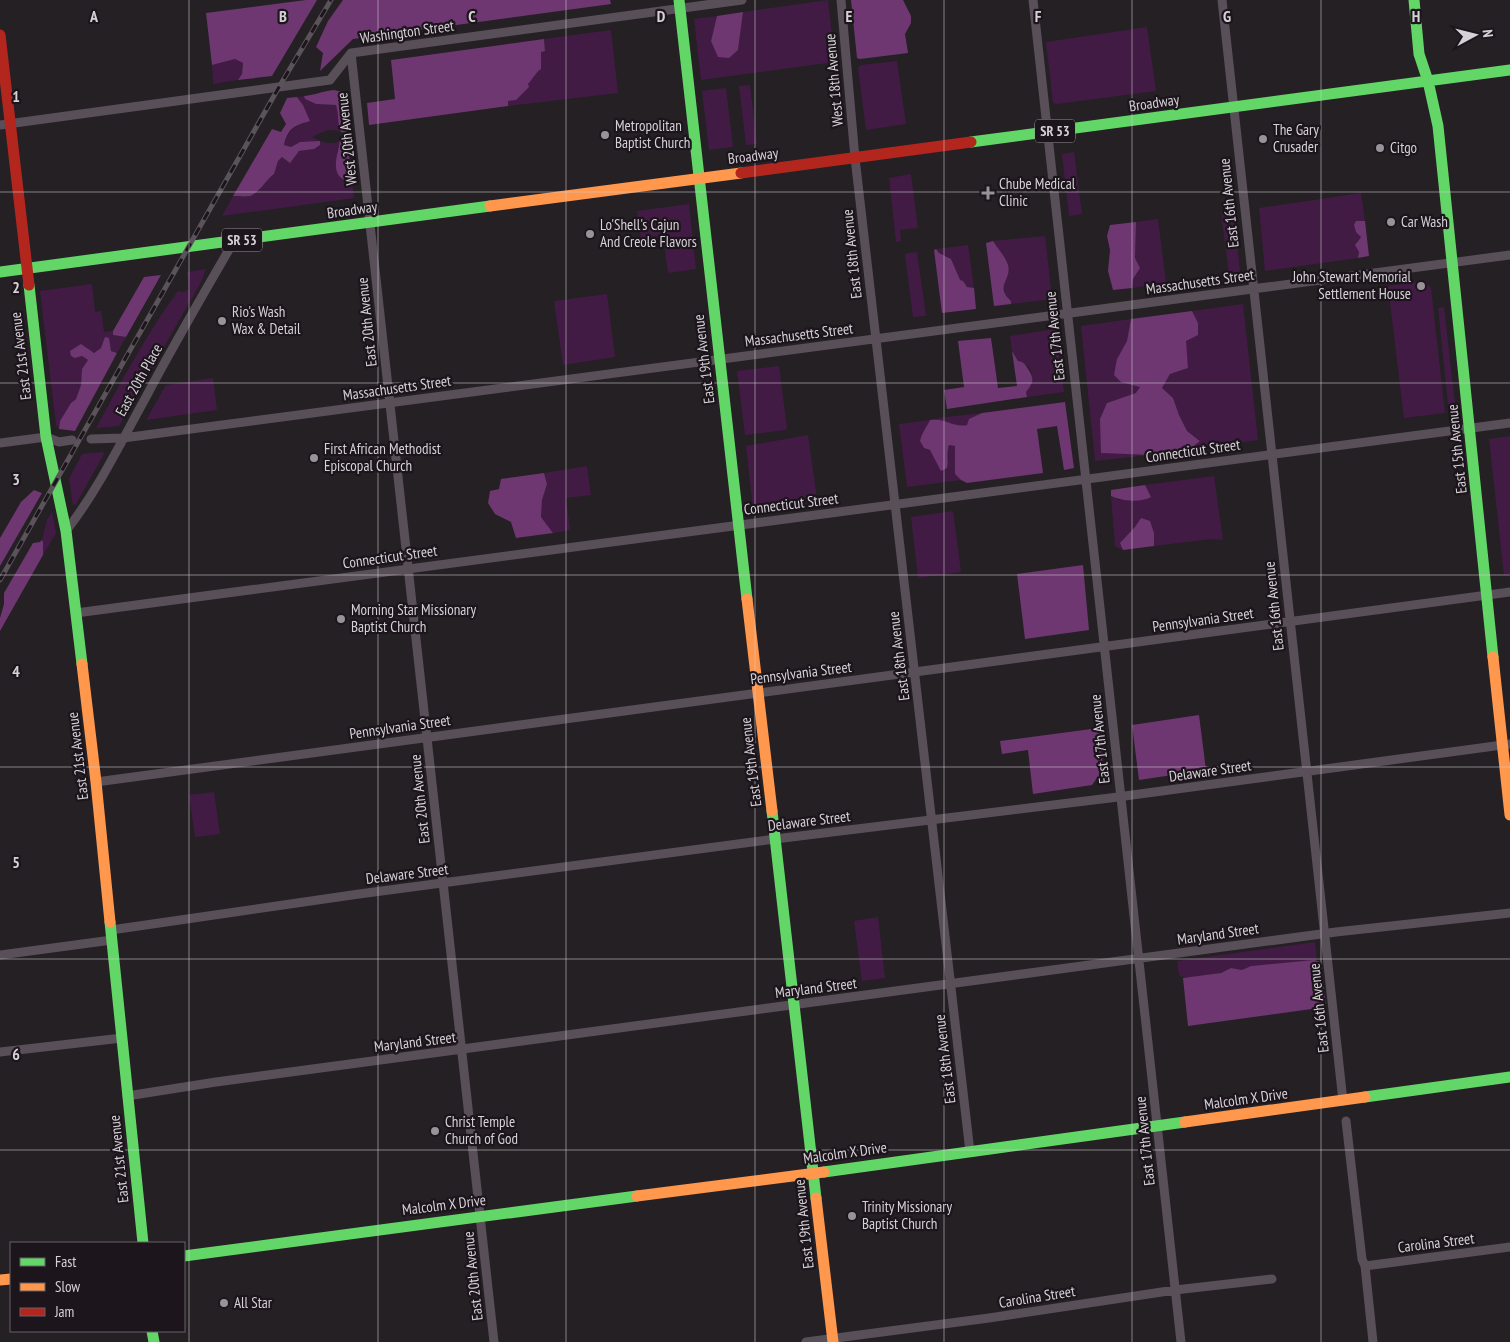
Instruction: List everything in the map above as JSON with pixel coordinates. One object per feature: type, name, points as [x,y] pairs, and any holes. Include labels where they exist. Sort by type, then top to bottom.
[{"type":"street","name":"Washington Street","points":[[5,125],[330,80],[351,53],[680,4],[742,0]]},
{"type":"street","name":"West 18th Avenue","points":[[841,0],[855,158]]},
{"type":"street","name":"East 17th Avenue","points":[[1033,0],[1181,1342]]},
{"type":"street","name":"East 16th Avenue","points":[[1222,0],[1232,107],[1343,1101]]},
{"type":"street","name":"East 15th Avenue","points":[[1414,0],[1419,54],[1438,122],[1487,595],[1506,745],[1510,815]]},
{"type":"street","name":"East 19th Avenue","points":[[680,4],[698,178],[832,1340]]},
{"type":"street","name":"East 21st Avenue","points":[[0,35],[5,125],[26,268],[46,437],[66,531],[76,613],[96,782],[143,1242]]},
{"type":"street","name":"West 20th Avenue","points":[[351,53],[370,222]]},
{"type":"street","name":"Broadway","points":[[0,272],[1510,70]]},
{"type":"street","name":"East 18th Avenue","points":[[855,158],[970,1152]]},
{"type":"street","name":"East 20th Avenue","points":[[370,222],[494,1342]]},
{"type":"street","name":"East 20th Place","points":[[66,531],[79,515],[174,344],[234,241]]},
{"type":"street","name":"Massachusetts Street","points":[[91,439],[123,438],[1510,255]]},
{"type":"street","name":"Connecticut Street","points":[[76,613],[1510,423]]},
{"type":"street","points":[[0,443],[46,437],[59,442],[72,440]]},
{"type":"street","name":"Pennsylvania Street","points":[[96,782],[1510,592]]},
{"type":"street","name":"Delaware Street","points":[[0,955],[284,904],[931,818],[1120,796],[1506,745]]},
{"type":"street","name":"Maryland Street","points":[[127,1096],[1325,934],[1510,912]]},
{"type":"street","points":[[0,1052],[122,1038]]},
{"type":"street","name":"Malcolm X Drive","points":[[185,1256],[970,1152],[1510,1077]]},
{"type":"street","points":[[1346,1121],[1373,1342]]},
{"type":"street","name":"Carolina Street","points":[[1365,1266],[1510,1247]]},
{"type":"street","name":"Carolina Street","points":[[806,1342],[989,1318],[1175,1290],[1272,1279]]},
{"type":"shaded area","points":[[317,0],[272,76],[238,80],[242,74],[243,63],[235,59],[212,65],[206,13]]},
{"type":"shaded area","points":[[343,0],[610,0],[611,4],[353,39],[320,71],[323,53],[316,47],[328,21]]},
{"type":"shaded area","points":[[828,0],[835,62],[701,80],[694,19],[717,16],[711,41],[738,50],[743,12]]},
{"type":"shaded area","points":[[851,0],[903,0],[911,16],[911,23],[905,34],[908,53],[857,58]]},
{"type":"shaded area","points":[[743,12],[738,50],[729,58],[718,57],[711,41],[717,16]]},
{"type":"shaded area","points":[[1147,27],[1156,91],[1053,103],[1046,42]]},
{"type":"shaded area","points":[[611,30],[618,93],[508,106],[508,101],[517,98],[522,93],[535,72],[541,51],[545,50],[544,39]]},
{"type":"shaded area","points":[[544,39],[545,51],[541,52],[541,69],[528,84],[529,87],[516,100],[508,101],[508,106],[369,125],[367,103],[395,99],[391,60]]},
{"type":"shaded area","points":[[235,59],[243,63],[242,74],[238,80],[213,84],[212,65]]},
{"type":"shaded area","points":[[897,61],[906,124],[866,130],[858,68],[861,65]]},
{"type":"shaded area","points":[[750,85],[757,144],[746,145],[739,86]]},
{"type":"shaded area","points":[[726,88],[733,147],[709,150],[702,91]]},
{"type":"shaded area","points":[[334,90],[342,92],[347,133],[341,132],[336,105],[316,104],[305,99],[304,96]]},
{"type":"shaded area","points":[[304,96],[305,99],[316,104],[336,105],[341,132],[329,130],[312,137],[329,143],[340,141],[337,152],[346,181],[352,183],[354,198],[222,216],[233,196],[250,196],[259,189],[274,174],[277,163],[283,156],[314,149],[300,142],[291,147],[284,145],[293,129],[310,121],[297,97]]},
{"type":"shaded area","points":[[297,97],[310,121],[292,128],[284,145],[291,147],[300,142],[320,141],[320,145],[314,149],[299,151],[290,163],[282,157],[278,161],[274,174],[253,194],[250,196],[233,196],[272,129],[281,132],[286,124],[280,113],[287,98]]},
{"type":"shaded area","points":[[340,138],[347,138],[352,183],[339,176],[337,171],[336,165]]},
{"type":"shaded area","points":[[1074,152],[1082,214],[1069,216],[1062,154]]},
{"type":"shaded area","points":[[911,174],[918,228],[900,230],[901,241],[896,242],[889,178]]},
{"type":"shaded area","points":[[1361,193],[1365,221],[1356,221],[1361,237],[1357,241],[1358,258],[1265,271],[1259,208]]},
{"type":"shaded area","points":[[689,204],[696,269],[668,273],[663,235],[641,238],[637,211]]},
{"type":"shaded area","points":[[1234,209],[1240,273],[1229,275],[1221,211]]},
{"type":"shaded area","points":[[1158,219],[1166,283],[1132,288],[1133,279],[1140,268],[1135,258],[1136,222]]},
{"type":"shaded area","points":[[1356,221],[1365,221],[1369,256],[1358,258],[1359,252],[1355,245],[1361,237],[1356,232],[1354,225]]},
{"type":"shaded area","points":[[1136,222],[1135,258],[1140,268],[1133,279],[1132,288],[1113,290],[1108,271],[1110,250],[1107,236],[1110,225]]},
{"type":"shaded area","points":[[1045,236],[1052,299],[1011,304],[1004,291],[1008,274],[1004,257],[993,241]]},
{"type":"shaded area","points":[[993,241],[1008,265],[1009,270],[1004,291],[1011,304],[994,306],[986,243]]},
{"type":"shaded area","points":[[968,245],[974,288],[970,289],[960,281],[951,259],[939,253],[936,249]]},
{"type":"shaded area","points":[[936,249],[939,253],[951,259],[960,280],[967,287],[974,288],[976,309],[942,313],[934,250]]},
{"type":"shaded area","points":[[917,252],[926,316],[913,317],[905,254]]},
{"type":"shaded area","points":[[206,269],[201,282],[119,426],[96,428],[135,358],[167,307],[178,291],[184,292],[189,289],[187,272]]},
{"type":"shaded area","points":[[161,275],[126,337],[113,335],[113,331],[144,277]]},
{"type":"shaded area","points":[[1424,281],[1431,288],[1445,413],[1404,418],[1388,286]]},
{"type":"shaded area","points":[[92,284],[95,312],[101,311],[104,332],[113,331],[113,335],[126,337],[117,353],[111,351],[109,339],[105,338],[101,348],[93,353],[82,356],[88,360],[82,369],[81,385],[76,399],[71,403],[60,421],[59,429],[56,425],[40,291]]},
{"type":"shaded area","points":[[607,294],[615,357],[563,365],[554,301]]},
{"type":"shaded area","points":[[1243,304],[1258,440],[1190,449],[1200,440],[1187,431],[1173,398],[1162,388],[1170,374],[1188,368],[1185,341],[1198,323],[1192,311]]},
{"type":"shaded area","points":[[1444,307],[1456,414],[1449,414],[1438,308]]},
{"type":"shaded area","points":[[1192,311],[1198,323],[1198,335],[1186,341],[1188,368],[1170,374],[1162,388],[1173,398],[1187,431],[1200,441],[1190,449],[1150,455],[1101,453],[1100,419],[1107,403],[1136,393],[1140,387],[1121,382],[1114,375],[1117,359],[1127,341],[1131,319]]},
{"type":"shaded area","points":[[1131,319],[1127,341],[1117,359],[1121,382],[1140,386],[1137,393],[1107,403],[1101,453],[1150,455],[1095,461],[1081,326]]},
{"type":"shaded area","points":[[1056,329],[1064,392],[1027,397],[1026,392],[1031,383],[1032,374],[1028,366],[1018,361],[1012,351],[1010,336]]},
{"type":"shaded area","points":[[105,337],[109,338],[111,351],[117,353],[75,431],[59,429],[60,421],[71,403],[76,399],[81,385],[82,369],[88,360],[82,356],[75,358],[71,356],[70,351],[81,344],[94,353],[101,348]]},
{"type":"shaded area","points":[[991,338],[998,388],[1017,386],[1012,351],[1018,361],[1025,365],[1032,376],[1032,383],[1026,392],[1027,397],[947,409],[944,390],[964,387],[958,341]]},
{"type":"shaded area","points":[[779,366],[787,428],[785,430],[745,435],[737,371]]},
{"type":"shaded area","points":[[213,378],[217,410],[146,420],[166,385]]},
{"type":"shaded area","points":[[1065,402],[1074,468],[1064,470],[1057,426],[1037,429],[1043,473],[967,483],[955,474],[955,446],[949,445],[947,468],[941,471],[930,450],[924,448],[920,441],[930,420],[935,419],[962,426],[967,425],[969,419],[982,413]]},
{"type":"shaded area","points":[[982,413],[967,425],[961,426],[945,423],[937,418]]},
{"type":"shaded area","points":[[930,420],[920,441],[924,448],[949,460],[947,451],[949,445],[955,446],[955,474],[961,480],[907,487],[899,424]]},
{"type":"shaded area","points":[[808,435],[817,499],[753,508],[746,446]]},
{"type":"shaded area","points":[[1510,436],[1510,574],[1504,575],[1489,439]]},
{"type":"shaded area","points":[[103,452],[104,454],[76,504],[73,505],[69,479],[82,454]]},
{"type":"shaded area","points":[[587,466],[591,495],[566,498],[570,530],[553,533],[541,517],[542,500],[547,484],[544,473]]},
{"type":"shaded area","points":[[544,473],[547,484],[542,500],[541,517],[553,533],[516,538],[511,522],[495,514],[488,503],[490,491],[499,489],[501,479]]},
{"type":"shaded area","points":[[1214,476],[1223,540],[1211,539],[1154,546],[1154,533],[1141,518],[1121,543],[1123,550],[1115,546],[1111,496],[1119,500],[1150,497],[1145,485]]},
{"type":"shaded area","points":[[1145,485],[1151,497],[1147,499],[1131,501],[1111,496],[1111,490]]},
{"type":"shaded area","points":[[34,490],[42,493],[0,566],[0,538],[21,502]]},
{"type":"shaded area","points":[[953,511],[961,572],[918,578],[911,517]]},
{"type":"shaded area","points":[[52,512],[56,533],[43,555],[42,540],[47,520]]},
{"type":"shaded area","points":[[1141,518],[1150,521],[1154,533],[1154,546],[1123,550],[1120,543]]},
{"type":"shaded area","points":[[42,540],[43,555],[0,631],[4,593],[33,543]]},
{"type":"shaded area","points":[[1083,565],[1089,630],[1025,639],[1017,574]]},
{"type":"shaded area","points":[[1199,715],[1206,770],[1139,780],[1132,725]]},
{"type":"shaded area","points":[[1099,728],[1104,776],[1097,778],[1092,785],[1033,794],[1028,750],[1002,754],[1000,741]]},
{"type":"shaded area","points":[[214,792],[220,834],[195,837],[189,795]]},
{"type":"shaded area","points":[[878,917],[885,978],[862,981],[854,921]]},
{"type":"shaded area","points":[[1315,942],[1317,961],[1251,966],[1242,970],[1231,968],[1220,973],[1197,978],[1179,975],[1177,961]]},
{"type":"shaded area","points":[[1314,960],[1321,962],[1326,1007],[1188,1026],[1183,978],[1221,973],[1231,968],[1242,970],[1251,966]]},
{"type":"railway","points":[[0,580],[279,87],[331,0]]},
{"type":"traffic: fast","points":[[679,0],[747,599]]},
{"type":"traffic: fast","points":[[1414,0],[1419,54],[1428,81],[1438,126],[1493,657]]},
{"type":"traffic: fast","points":[[971,142],[1510,70]]},
{"type":"traffic: fast","points":[[0,272],[490,206]]},
{"type":"traffic: fast","points":[[29,285],[46,437],[66,531],[82,664]]},
{"type":"traffic: fast","points":[[772,811],[816,1198]]},
{"type":"traffic: fast","points":[[110,922],[143,1242]]},
{"type":"traffic: fast","points":[[1365,1097],[1510,1077]]},
{"type":"traffic: fast","points":[[824,1172],[1185,1122]]},
{"type":"traffic: fast","points":[[185,1256],[637,1196]]},
{"type":"traffic: fast","points":[[152,1332],[154,1342]]},
{"type":"traffic: slow","points":[[490,206],[741,173]]},
{"type":"traffic: slow","points":[[747,599],[772,811]]},
{"type":"traffic: slow","points":[[1493,657],[1510,815]]},
{"type":"traffic: slow","points":[[82,664],[110,922]]},
{"type":"traffic: slow","points":[[1185,1122],[1365,1097]]},
{"type":"traffic: slow","points":[[637,1196],[824,1172]]},
{"type":"traffic: slow","points":[[816,1198],[833,1342]]},
{"type":"traffic: slow","points":[[0,1280],[10,1279]]},
{"type":"traffic: jam","points":[[0,35],[29,285]]},
{"type":"traffic: jam","points":[[741,173],[971,142]]},
{"type":"place","name":"Metropolitan Baptist Church","points":[[605,135]]},
{"type":"place","name":"The Gary Crusader","points":[[1263,139]]},
{"type":"place","name":"Citgo","points":[[1380,148]]},
{"type":"place","name":"Chube Medical Clinic","points":[[988,193]]},
{"type":"place","name":"Car Wash","points":[[1391,222]]},
{"type":"place","name":"Lo'Shell's Cajun And Creole Flavors","points":[[590,234]]},
{"type":"place","name":"John Stewart Memorial Settlement House","points":[[1421,286]]},
{"type":"place","name":"Rio's Wash Wax & Detail","points":[[222,321]]},
{"type":"place","name":"First African Methodist Episcopal Church","points":[[314,458]]},
{"type":"place","name":"Morning Star Missionary Baptist Church","points":[[341,619]]},
{"type":"place","name":"Christ Temple Church of God","points":[[435,1131]]},
{"type":"place","name":"Trinity Missionary Baptist Church","points":[[852,1216]]},
{"type":"place","name":"All Star","points":[[224,1303]]}]
